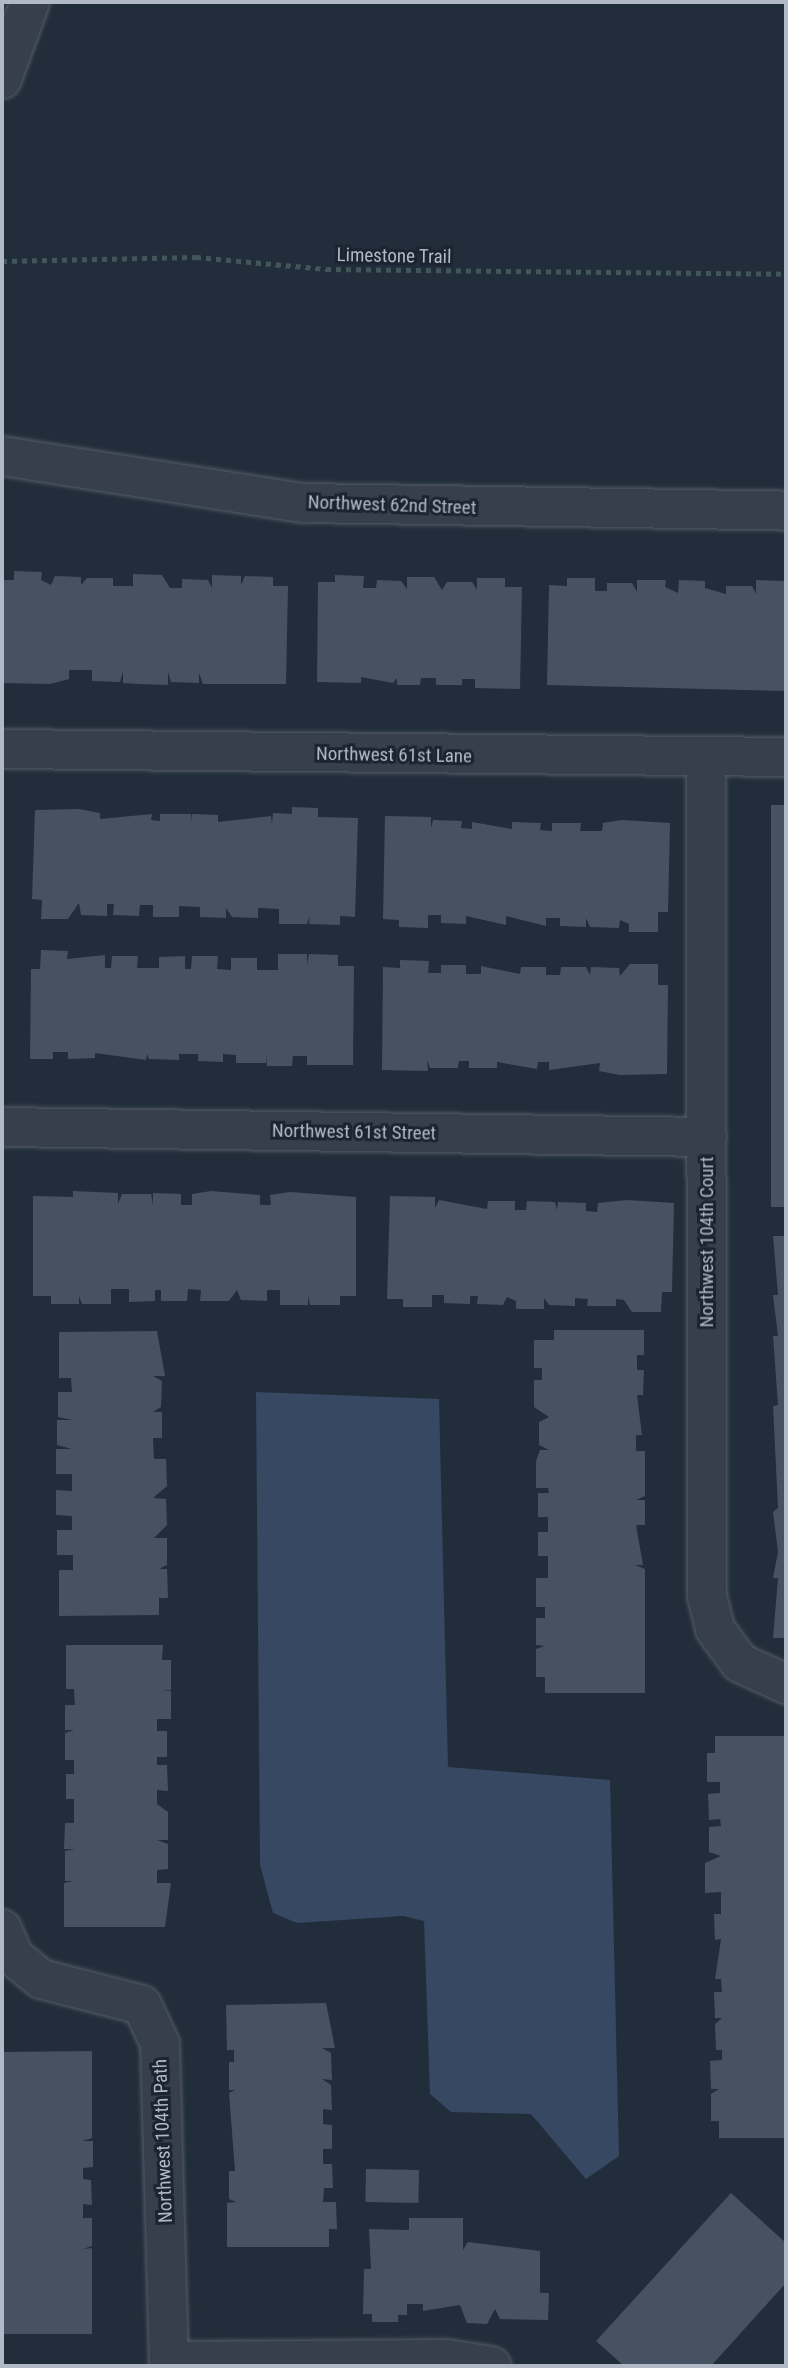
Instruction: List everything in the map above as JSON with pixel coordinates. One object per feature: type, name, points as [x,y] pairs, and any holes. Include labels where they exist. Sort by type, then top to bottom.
[{"type":"street","points":[[2,79],[28,3]]},
{"type":"street","name":"Northwest 62nd Street","points":[[2,456],[303,503],[786,511]]},
{"type":"street","name":"Northwest 61st Lane","points":[[2,749],[706,760],[786,757]]},
{"type":"street","name":"Northwest 104th Court","points":[[706,760],[706,1596],[715,1629],[740,1663],[786,1684]]},
{"type":"street","name":"Northwest 61st Street","points":[[2,1127],[707,1137]]},
{"type":"street","name":"Northwest 104th Path","points":[[2,1928],[15,1958],[41,1979],[142,2005],[160,2044],[169,2363]]},
{"type":"street","points":[[169,2363],[393,2364],[447,2359],[491,2366]]},
{"type":"path","name":"Limestone Trail","points":[[2,261],[196,257],[326,269],[786,274]]},
{"type":"water","points":[[256,1392],[439,1399],[448,1767],[610,1780],[619,2156],[586,2179],[531,2114],[451,2112],[430,2094],[424,1921],[403,1916],[297,1923],[273,1913],[260,1865]]},
{"type":"building","points":[[14,571],[42,572],[41,580],[51,585],[55,576],[81,577],[81,585],[87,578],[113,578],[113,586],[133,586],[133,574],[162,575],[170,588],[182,588],[182,579],[208,580],[212,588],[212,575],[241,576],[241,585],[245,576],[273,577],[273,586],[288,586],[286,684],[203,684],[199,673],[199,683],[171,682],[168,672],[168,685],[123,683],[123,671],[120,682],[92,681],[92,670],[69,670],[69,679],[50,684],[2,683],[2,580],[14,580]]},
{"type":"building","points":[[335,575],[364,576],[363,588],[376,588],[377,580],[401,581],[407,589],[407,577],[434,577],[442,590],[447,582],[472,582],[477,590],[477,578],[505,578],[505,587],[522,587],[520,689],[475,688],[475,679],[462,679],[462,685],[436,685],[436,678],[421,678],[420,685],[397,685],[397,678],[393,683],[361,677],[361,683],[317,682],[318,582],[335,582]]},
{"type":"building","points":[[567,578],[595,578],[595,591],[607,591],[607,583],[632,583],[637,592],[637,580],[666,580],[665,587],[678,593],[679,580],[705,581],[705,588],[726,594],[726,586],[752,586],[756,594],[756,580],[784,581],[786,691],[547,685],[549,585],[567,586]]},
{"type":"building","points":[[771,805],[786,805],[786,1207],[771,1207]]},
{"type":"building","points":[[292,807],[318,808],[318,817],[358,818],[355,917],[340,916],[340,925],[309,924],[310,916],[307,924],[279,924],[279,909],[258,908],[258,918],[232,917],[226,908],[226,918],[200,917],[200,907],[179,906],[179,917],[153,917],[153,905],[140,905],[139,916],[113,915],[114,904],[107,904],[107,916],[81,915],[79,903],[68,919],[41,919],[42,900],[32,899],[35,810],[79,809],[100,813],[100,819],[152,814],[151,820],[160,821],[160,814],[191,814],[191,821],[192,814],[218,815],[218,822],[271,816],[272,824],[273,813],[292,814]]},
{"type":"building","points":[[385,816],[431,817],[431,828],[433,820],[462,821],[461,828],[472,829],[472,822],[512,829],[512,822],[541,823],[540,830],[552,831],[552,823],[581,823],[580,831],[602,831],[603,823],[622,820],[670,823],[668,912],[658,912],[658,932],[629,932],[629,924],[620,920],[619,928],[590,927],[586,918],[586,927],[560,926],[560,918],[546,918],[546,926],[506,916],[506,925],[466,916],[466,924],[441,923],[441,915],[428,915],[428,928],[399,927],[399,920],[383,919]]},
{"type":"building","points":[[41,950],[68,951],[67,959],[105,955],[105,968],[111,968],[112,956],[138,956],[137,968],[159,968],[159,957],[185,956],[185,969],[191,969],[192,956],[218,956],[217,969],[231,970],[231,958],[257,958],[257,970],[278,970],[278,954],[307,954],[307,965],[309,954],[338,955],[338,966],[354,966],[353,1065],[307,1065],[307,1056],[293,1056],[292,1066],[267,1066],[266,1055],[266,1063],[236,1063],[236,1055],[223,1054],[223,1062],[198,1061],[198,1054],[179,1054],[179,1060],[149,1059],[147,1054],[146,1060],[95,1053],[95,1058],[68,1059],[68,1052],[53,1052],[53,1059],[30,1059],[31,969],[40,969]]},
{"type":"building","points":[[400,960],[429,961],[428,973],[441,973],[441,965],[466,965],[466,974],[481,974],[481,966],[520,974],[521,967],[546,967],[546,975],[560,975],[561,967],[586,967],[590,975],[591,967],[619,968],[620,976],[630,964],[658,964],[658,985],[668,985],[667,1074],[620,1075],[599,1071],[600,1063],[549,1070],[549,1062],[538,1062],[537,1069],[497,1062],[497,1068],[469,1068],[469,1061],[459,1061],[458,1068],[430,1068],[427,1060],[428,1071],[382,1070],[383,967],[400,968]]},
{"type":"building","points":[[73,1191],[118,1193],[118,1204],[122,1194],[151,1194],[153,1205],[153,1193],[181,1194],[181,1205],[192,1205],[192,1194],[211,1191],[260,1195],[260,1205],[271,1205],[270,1195],[290,1192],[356,1197],[356,1296],[340,1296],[340,1305],[310,1305],[308,1296],[308,1305],[280,1305],[280,1290],[267,1290],[267,1301],[241,1300],[237,1290],[229,1301],[200,1301],[201,1290],[188,1289],[187,1301],[161,1301],[161,1290],[155,1290],[155,1301],[129,1302],[129,1289],[111,1289],[111,1304],[82,1304],[79,1296],[79,1304],[51,1304],[51,1296],[33,1296],[33,1196],[73,1197]]},
{"type":"building","points":[[390,1196],[435,1197],[435,1208],[439,1200],[487,1209],[488,1201],[515,1201],[515,1210],[526,1210],[527,1201],[555,1202],[557,1210],[558,1202],[586,1203],[586,1211],[597,1212],[598,1203],[627,1200],[674,1203],[672,1292],[662,1292],[661,1312],[632,1312],[624,1300],[616,1299],[616,1306],[587,1306],[588,1299],[575,1298],[575,1306],[549,1305],[544,1298],[544,1309],[516,1309],[516,1301],[507,1297],[503,1305],[477,1304],[478,1296],[470,1296],[470,1304],[444,1303],[444,1295],[432,1295],[432,1307],[403,1307],[403,1299],[387,1299]]},
{"type":"building","points":[[773,1236],[786,1236],[786,1638],[773,1638],[778,1578],[773,1578],[778,1552],[773,1512],[778,1508],[773,1406],[778,1405],[773,1336],[778,1336],[773,1295],[778,1295]]},
{"type":"building","points":[[554,1330],[644,1330],[644,1355],[637,1355],[637,1370],[644,1370],[643,1395],[637,1395],[642,1435],[636,1435],[636,1451],[645,1451],[645,1496],[636,1500],[645,1500],[645,1525],[636,1525],[643,1565],[635,1565],[645,1569],[645,1693],[545,1693],[545,1677],[536,1677],[536,1649],[545,1646],[536,1645],[536,1618],[545,1618],[545,1607],[536,1607],[536,1578],[548,1578],[548,1556],[538,1556],[538,1532],[548,1532],[548,1517],[538,1517],[538,1493],[549,1493],[548,1488],[536,1488],[536,1461],[540,1450],[549,1450],[539,1445],[539,1422],[549,1417],[534,1407],[534,1380],[542,1380],[542,1368],[534,1368],[534,1340],[554,1340]]},
{"type":"building","points":[[157,1331],[165,1376],[153,1376],[162,1381],[161,1407],[153,1412],[162,1412],[162,1438],[153,1438],[154,1459],[166,1459],[167,1486],[153,1498],[166,1499],[167,1525],[154,1538],[167,1538],[167,1565],[159,1569],[167,1569],[168,1598],[159,1598],[159,1615],[59,1616],[59,1570],[73,1570],[73,1555],[57,1555],[57,1530],[72,1530],[72,1516],[56,1515],[56,1490],[72,1491],[72,1474],[56,1474],[56,1449],[72,1449],[57,1445],[57,1420],[72,1420],[58,1417],[58,1392],[72,1392],[71,1378],[59,1378],[59,1332]]},
{"type":"building","points":[[66,1645],[163,1645],[162,1660],[171,1660],[171,1690],[162,1691],[171,1691],[171,1719],[157,1719],[157,1731],[167,1731],[167,1757],[157,1757],[157,1765],[167,1765],[168,1791],[157,1790],[157,1804],[168,1812],[168,1840],[157,1840],[168,1844],[168,1869],[157,1870],[157,1883],[171,1883],[165,1927],[64,1927],[64,1883],[74,1881],[65,1881],[65,1851],[75,1849],[64,1849],[65,1823],[74,1823],[74,1799],[66,1799],[66,1774],[74,1774],[74,1760],[65,1760],[65,1733],[74,1730],[65,1730],[65,1705],[75,1705],[74,1689],[66,1689]]},
{"type":"building","points":[[715,1736],[786,1736],[786,2138],[719,2138],[719,2121],[711,2121],[711,2094],[719,2089],[711,2089],[710,2061],[722,2060],[722,2050],[716,2050],[715,2024],[722,2018],[715,2018],[714,1992],[722,1992],[721,1979],[715,1979],[721,1939],[715,1940],[714,1914],[721,1914],[721,1892],[705,1893],[705,1863],[721,1856],[709,1852],[709,1827],[721,1826],[720,1819],[709,1820],[708,1794],[720,1793],[720,1782],[707,1782],[707,1753],[715,1753]]},
{"type":"building","points":[[326,2003],[335,2048],[322,2048],[331,2053],[332,2080],[322,2079],[331,2085],[332,2110],[323,2109],[323,2124],[332,2125],[332,2149],[323,2149],[323,2164],[332,2164],[333,2188],[324,2188],[323,2202],[336,2202],[337,2229],[329,2229],[329,2247],[227,2247],[227,2203],[236,2202],[229,2199],[229,2171],[235,2171],[229,2093],[235,2090],[229,2090],[229,2062],[234,2062],[234,2050],[227,2050],[226,2005]]},
{"type":"building","points":[[92,2051],[92,2138],[82,2141],[93,2141],[93,2167],[83,2168],[83,2179],[91,2180],[92,2205],[83,2204],[83,2218],[92,2218],[92,2246],[83,2249],[92,2248],[92,2334],[2,2334],[2,2052]]},
{"type":"building","points":[[366,2169],[419,2170],[418,2203],[365,2202]]},
{"type":"building","points":[[731,2193],[786,2243],[786,2283],[711,2366],[624,2366],[596,2341]]},
{"type":"building","points":[[409,2218],[463,2218],[463,2250],[468,2242],[540,2251],[540,2293],[549,2293],[548,2320],[500,2319],[495,2309],[487,2324],[467,2323],[460,2305],[423,2311],[423,2304],[407,2304],[407,2315],[398,2315],[398,2322],[372,2322],[372,2314],[363,2314],[364,2269],[371,2269],[369,2229],[409,2230]]}]
